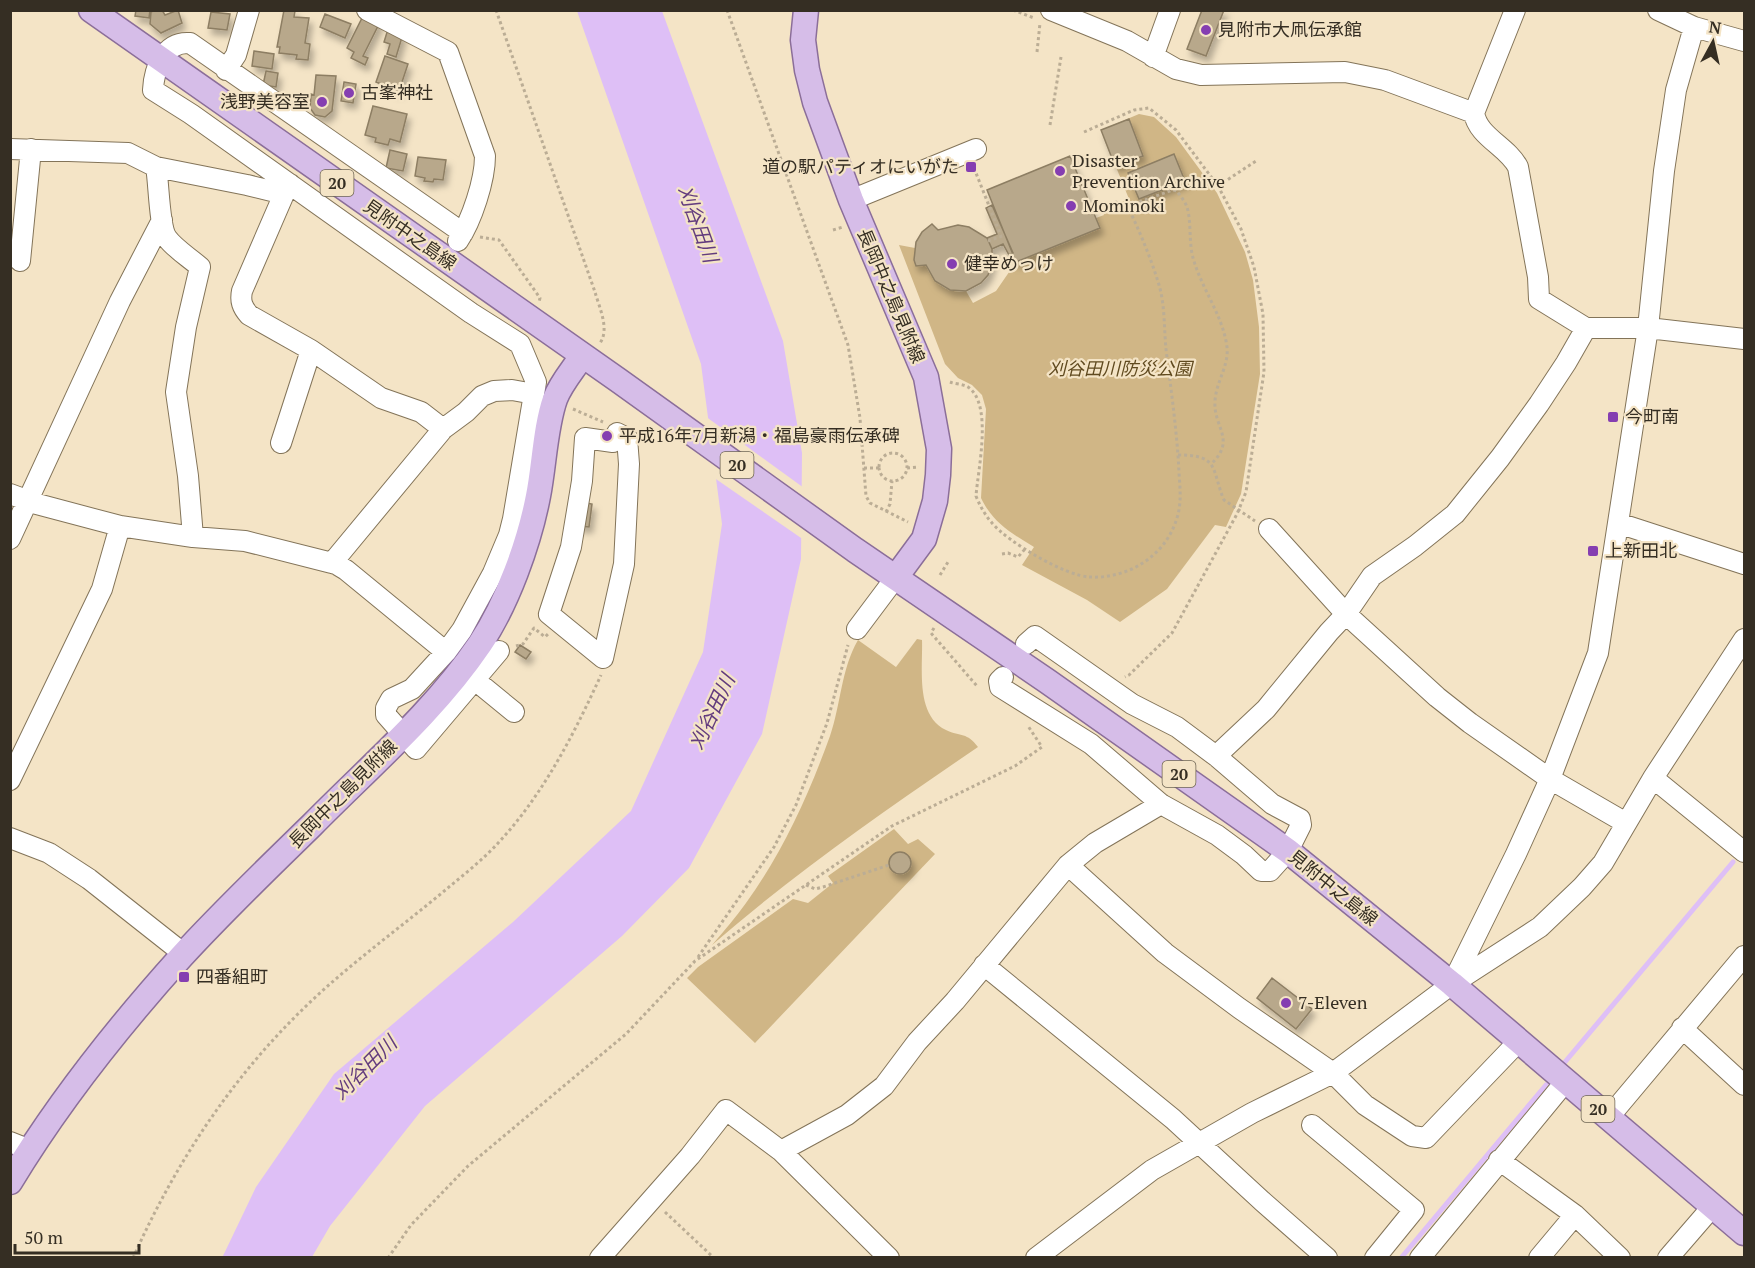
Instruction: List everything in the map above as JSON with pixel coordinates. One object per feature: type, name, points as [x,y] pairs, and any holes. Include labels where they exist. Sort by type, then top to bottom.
[{"type":"main road","name":"見附中之島線","points":[[91,10],[590,351]]},
{"type":"main road","name":"長岡中之島見附線","points":[[806,10],[803,40],[814,102],[851,200],[926,377],[939,449],[935,501],[924,539],[896,578]]},
{"type":"main road","name":"20","points":[[590,351],[618,380],[896,578]]},
{"type":"main road","name":"長岡中之島見附線","points":[[10,1182],[20,1146],[126,1020],[184,954],[403,735],[482,642],[515,575],[529,534],[538,496],[554,401],[564,382],[590,351]]},
{"type":"main road","name":"見附中之島線","points":[[896,578],[1288,851],[1452,984],[1744,1233]]},
{"type":"street","points":[[226,70],[236,55],[249,10]]},
{"type":"street","points":[[367,10],[448,52],[485,156],[485,168],[461,237],[190,43],[182,42],[173,46],[160,59],[153,81],[153,90],[191,114],[287,189],[432,280],[520,344],[536,382],[509,535],[493,573],[462,630],[463,664]]},
{"type":"street","points":[[1051,10],[1127,41],[1176,69],[1201,75],[1345,72],[1385,80],[1474,113]]},
{"type":"street","points":[[1153,57],[1170,10]]},
{"type":"street","points":[[1515,10],[1474,113],[1475,124],[1514,158],[1518,167],[1538,277],[1539,299],[1586,328],[1648,328],[1744,339]]},
{"type":"street","points":[[1658,10],[1744,41]]},
{"type":"street","points":[[1452,984],[1550,779],[1598,653],[1648,328],[1664,171],[1688,20]]},
{"type":"street","points":[[10,149],[128,153],[156,167],[247,185],[287,189]]},
{"type":"street","points":[[20,261],[31,149]]},
{"type":"street","points":[[851,200],[974,155]]},
{"type":"street","points":[[156,167],[166,237],[200,267],[186,327],[176,392],[188,476],[193,537]]},
{"type":"street","points":[[287,189],[242,291],[240,300],[243,308],[249,315],[311,350],[381,398],[421,412],[443,429]]},
{"type":"street","points":[[10,539],[19,498],[162,220]]},
{"type":"street","points":[[1216,756],[1266,709],[1346,614],[1372,576],[1455,514],[1533,413],[1586,328]]},
{"type":"street","points":[[281,442],[311,350]]},
{"type":"street","points":[[332,563],[443,429],[466,412],[482,396],[494,391],[512,390],[534,394]]},
{"type":"street","points":[[617,433],[627,438],[629,464],[624,564],[603,658],[560,622],[549,614],[571,547],[582,481],[585,438],[613,442],[617,433]]},
{"type":"street","points":[[19,498],[120,526],[193,537],[245,541],[332,563],[346,570],[463,664],[482,685],[514,712]]},
{"type":"street","points":[[1618,523],[1744,564]]},
{"type":"street","points":[[10,780],[102,589],[120,526]]},
{"type":"street","points":[[1269,529],[1346,614],[1437,697],[1550,779],[1626,823]]},
{"type":"street","points":[[857,629],[896,578]]},
{"type":"street","points":[[1003,677],[999,681],[1000,687],[1091,744],[1161,804],[1217,835],[1261,871],[1270,871],[1288,851],[1301,825],[1300,819],[1272,804],[1216,756],[1177,727],[1132,704],[1035,636],[1026,644]]},
{"type":"street","points":[[1036,1257],[1152,1170],[1198,1143],[1333,1073],[1452,984],[1540,927],[1582,887],[1603,863],[1653,778],[1744,639]]},
{"type":"street","points":[[403,735],[386,715],[386,708],[391,699],[463,664],[499,651]]},
{"type":"street","points":[[1653,778],[1744,852]]},
{"type":"street","points":[[781,1151],[868,1101],[884,1086],[917,1042],[955,1001],[1068,865],[1095,843],[1161,804]]},
{"type":"street","points":[[10,838],[49,853],[89,879],[184,954]]},
{"type":"street","points":[[1068,865],[1166,953],[1239,1008],[1333,1073],[1365,1105],[1412,1136],[1426,1138],[1518,1042]]},
{"type":"street","points":[[1609,1118],[1682,1028],[1743,960]]},
{"type":"street","points":[[984,965],[1173,1119],[1327,1257]]},
{"type":"street","points":[[1682,1028],[1744,1085]]},
{"type":"street","points":[[1420,1257],[1566,1081]]},
{"type":"street","points":[[600,1257],[690,1156],[726,1110],[781,1151],[889,1257]]},
{"type":"street","points":[[1311,1125],[1414,1210],[1375,1257]]},
{"type":"street","points":[[1499,1160],[1575,1215],[1620,1257]]},
{"type":"street","points":[[1668,1257],[1713,1206]]},
{"type":"street","points":[[1539,1257],[1575,1215]]},
{"type":"path","points":[[496,10],[598,302],[603,321],[604,338],[590,351]]},
{"type":"path","points":[[727,10],[848,345],[860,418],[866,496],[870,502],[886,512],[910,523]]},
{"type":"path","points":[[1013,10],[1041,20],[1037,52]]},
{"type":"path","points":[[1050,125],[1061,57]]},
{"type":"path","points":[[1084,132],[1134,110],[1149,108],[1176,130],[1218,186],[1241,229],[1254,267],[1263,314],[1264,372],[1246,492],[1239,511],[1172,633],[1129,675],[1124,677]]},
{"type":"path","points":[[974,155],[1003,236],[988,241]]},
{"type":"path","points":[[1218,186],[1256,161]]},
{"type":"path","points":[[1115,202],[1128,206],[1173,190],[1177,191],[1187,206],[1189,243],[1193,261],[1223,326],[1227,350],[1215,400],[1224,440],[1223,449],[1220,456],[1211,464]]},
{"type":"path","points":[[950,382],[967,387],[980,402],[983,417],[976,496],[992,525],[1025,549],[1057,568],[1079,576],[1119,574],[1142,564],[1153,555],[1166,542],[1176,523],[1181,505],[1178,455],[1160,287],[1128,206]]},
{"type":"path","points":[[833,230],[845,227]]},
{"type":"path","points":[[499,240],[540,298],[539,304]]},
{"type":"path","points":[[578,411],[611,425]]},
{"type":"path","points":[[893,454],[902,456],[907,468],[901,479],[892,481],[882,475],[880,468],[885,457],[893,454]]},
{"type":"path","points":[[1178,455],[1199,456],[1207,460],[1214,468],[1224,500],[1239,511]]},
{"type":"path","points":[[907,468],[919,467]]},
{"type":"path","points":[[864,468],[880,468]]},
{"type":"path","points":[[886,512],[890,504],[892,481]]},
{"type":"path","points":[[1002,554],[1008,553],[1018,557],[1025,549]]},
{"type":"path","points":[[940,575],[948,562]]},
{"type":"path","points":[[523,644],[534,628],[545,637],[560,622]]},
{"type":"path","points":[[936,625],[931,633],[977,686]]},
{"type":"path","points":[[388,1257],[411,1225],[468,1166],[626,1034],[695,961],[774,847],[796,805],[827,723],[846,651],[857,629]]},
{"type":"path","points":[[133,1257],[192,1145],[229,1091],[258,1056],[303,1009],[361,957],[468,872],[500,842],[536,795],[577,728],[605,666]]},
{"type":"path","points":[[695,961],[892,826],[1015,766],[1042,747],[1022,718]]},
{"type":"path","points":[[806,885],[815,889],[889,865]]},
{"type":"path","points":[[652,1200],[714,1257]]},
{"type":"green space","name":"刈谷田川防災公園","points":[[1139,114],[1154,117],[1176,137],[1217,193],[1245,252],[1253,280],[1259,327],[1260,374],[1241,494],[1226,527],[1215,525],[1167,589],[1120,622],[1087,600],[1022,565],[1034,547],[1003,527],[986,507],[981,498],[986,409],[982,395],[972,385],[958,378],[945,364],[899,245],[915,248],[915,266],[926,265],[932,277],[941,286],[952,291],[966,291],[973,303],[996,291],[1016,262],[1100,228],[1096,218],[1104,215],[1102,210],[1129,199],[1101,130]]},
{"type":"green space","points":[[917,639],[922,640],[923,690],[929,714],[946,730],[967,737],[978,747],[809,867],[712,945],[759,884],[794,822],[830,736],[848,663],[858,640],[896,667]]},
{"type":"green space","points":[[894,829],[908,844],[918,839],[935,854],[755,1043],[687,978],[698,967],[793,899],[808,903],[833,883],[828,876]]},
{"type":"water","name":"刈谷田川","points":[[577,11],[662,11],[783,341],[802,453],[801,559],[762,734],[689,868],[622,936],[425,1106],[330,1226],[312,1257],[222,1258],[256,1187],[334,1074],[513,922],[631,811],[703,652],[722,524],[701,364]]},
{"type":"pier","points":[[705,416],[804,488],[804,540],[713,477]]},
{"type":"building","points":[[136,10],[150,10],[149,18],[135,16]]},
{"type":"building","points":[[162,10],[165,15],[178,10],[182,23],[161,33],[150,24],[151,12]]},
{"type":"building","points":[[284,10],[295,11],[294,17],[309,18],[305,43],[310,44],[308,60],[296,59],[297,55],[279,53],[280,47],[277,47]]},
{"type":"building","name":"見附市大凧伝承館","points":[[1202,10],[1224,10],[1206,56],[1187,49]]},
{"type":"building","points":[[211,12],[230,14],[227,30],[208,28]]},
{"type":"building","points":[[325,14],[351,24],[345,38],[320,27]]},
{"type":"building","points":[[364,14],[380,22],[363,56],[368,58],[365,65],[351,58],[354,52],[347,48]]},
{"type":"building","points":[[388,29],[403,34],[396,57],[387,54],[390,44],[384,42]]},
{"type":"building","points":[[254,51],[274,54],[272,69],[252,66]]},
{"type":"building","points":[[385,56],[408,64],[399,91],[376,82]]},
{"type":"building","points":[[266,71],[278,73],[276,87],[263,85]]},
{"type":"building","name":"浅野美容室","points":[[316,75],[336,76],[332,111],[325,117],[315,115],[310,108]]},
{"type":"building","name":"古峯神社","points":[[344,82],[356,84],[353,103],[341,101]]},
{"type":"building","points":[[373,106],[407,114],[400,142],[390,139],[388,145],[375,142],[376,138],[365,135]]},
{"type":"building","points":[[1129,119],[1143,156],[1115,166],[1101,130]]},
{"type":"building","points":[[390,150],[407,154],[403,171],[386,168]]},
{"type":"building","points":[[1174,154],[1185,181],[1139,199],[1128,173]]},
{"type":"building","points":[[1070,156],[1100,228],[1016,262],[987,190]]},
{"type":"building","points":[[418,157],[446,160],[443,180],[424,181],[425,178],[415,176]]},
{"type":"building","points":[[992,205],[1013,253],[1009,255],[1003,244],[992,249],[987,238],[997,234],[986,208]]},
{"type":"building","points":[[932,224],[938,230],[958,225],[969,227],[987,238],[992,249],[992,264],[988,275],[981,283],[966,291],[950,290],[935,281],[926,265],[916,266],[914,260],[916,242],[922,232]]},
{"type":"building","points":[[581,502],[592,504],[589,527],[578,526]]},
{"type":"building","points":[[520,645],[531,652],[526,659],[515,652]]},
{"type":"building","points":[[900,852],[908,855],[911,863],[908,871],[900,874],[892,871],[889,863],[892,855]]},
{"type":"building","points":[[1272,978],[1312,1009],[1296,1029],[1257,998]]},
{"type":"waterway","points":[[1565,1062],[1733,862]]},
{"type":"waterway","points":[[1401,1258],[1546,1085]]},
{"type":"place","name":"見附市大凧伝承館","points":[[1206,30]]},
{"type":"place","name":"古峯神社","points":[[349,93]]},
{"type":"place","name":"浅野美容室","points":[[322,102]]},
{"type":"place","name":"道の駅パティオにいがた","points":[[971,167]]},
{"type":"place","name":"Disaster Prevention Archive","points":[[1060,171]]},
{"type":"place","name":"Mominoki","points":[[1071,206]]},
{"type":"place","name":"健幸めっけ","points":[[952,264]]},
{"type":"place","name":"今町南","points":[[1613,417]]},
{"type":"place","name":"平成16年7月新潟・福島豪雨伝承碑","points":[[607,436]]},
{"type":"place","name":"上新田北","points":[[1593,551]]},
{"type":"place","name":"四番組町","points":[[184,977]]},
{"type":"place","name":"7-Eleven","points":[[1286,1003]]}]
